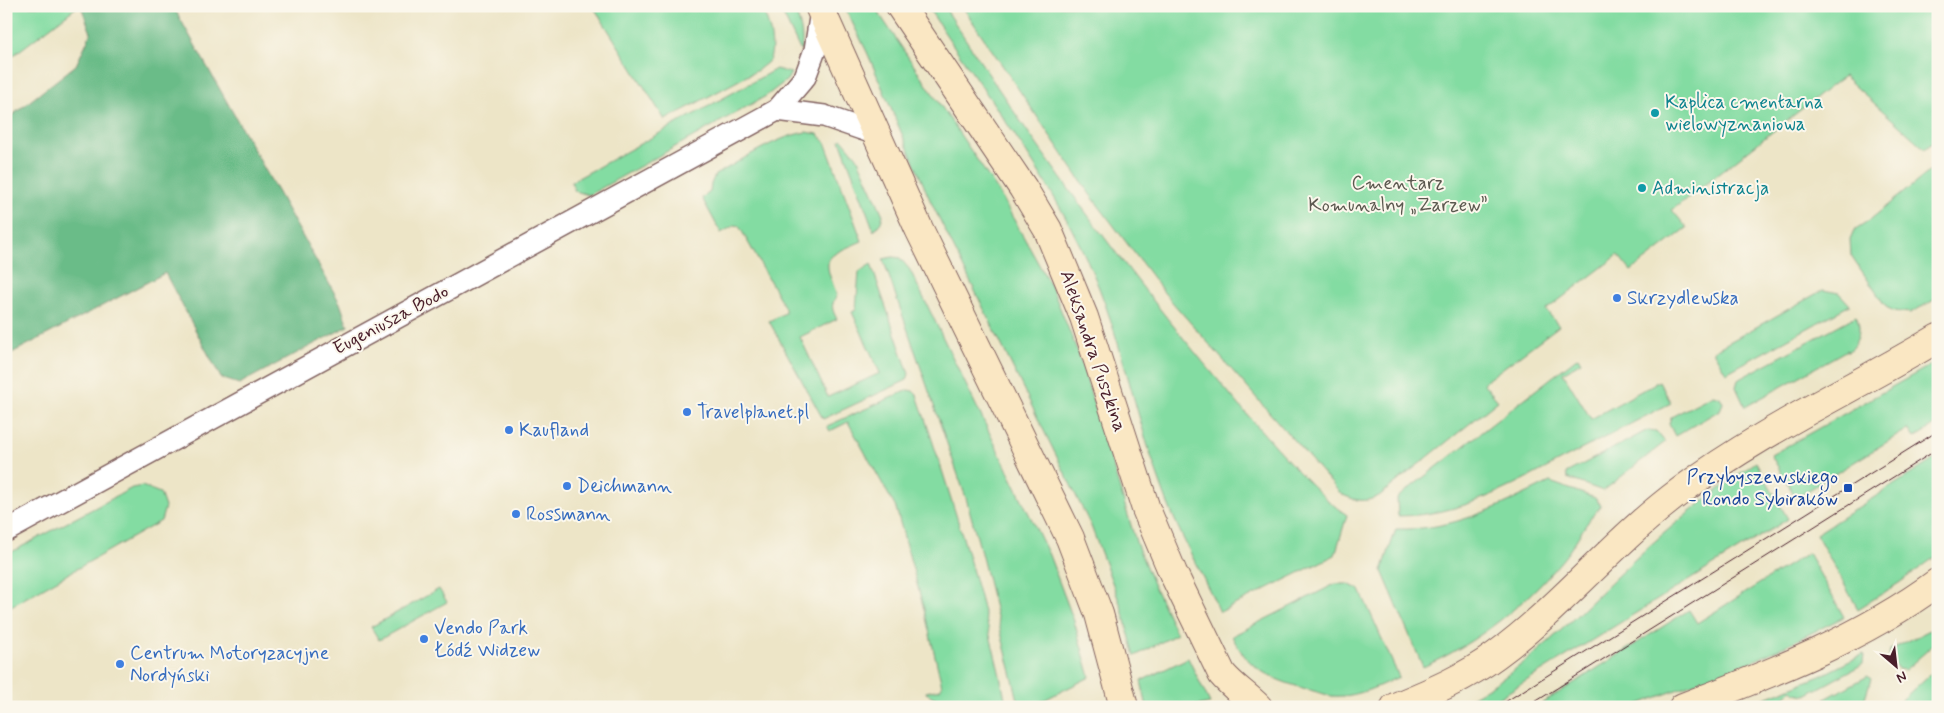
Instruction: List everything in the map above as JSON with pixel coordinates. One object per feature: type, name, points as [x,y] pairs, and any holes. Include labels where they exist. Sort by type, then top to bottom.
[{"type":"main road","name":"Aleksandra Puszkina","points":[[900,6],[1023,188],[1048,230],[1084,317],[1146,509],[1157,536],[1222,674],[1258,707]]},
{"type":"main road","points":[[820,9],[918,229],[1070,538],[1099,614],[1124,707]]},
{"type":"main road","points":[[1395,707],[1450,683],[1495,656],[1554,606],[1638,524],[1682,489],[1727,458],[1938,338]]},
{"type":"main road","points":[[1683,707],[1764,676],[1810,655],[1903,605],[1938,582]]},
{"type":"street","name":"Eugeniusza Bodo","points":[[6,531],[777,110],[805,77],[815,50],[820,9]]},
{"type":"street","points":[[777,110],[824,116],[876,134]]},
{"type":"green space","points":[[6,6],[78,6],[6,61]]},
{"type":"green space","points":[[81,6],[173,6],[340,303],[348,326],[239,384],[221,378],[165,273],[6,356],[6,120],[76,65],[91,33]]},
{"type":"green space","points":[[593,6],[761,6],[772,42],[771,57],[758,70],[665,120]]},
{"type":"green space","points":[[779,6],[793,6],[801,29],[801,52]]},
{"type":"green space","points":[[844,6],[874,6],[998,191],[1052,288],[1079,355],[1137,545],[1177,634],[1135,656],[1121,606],[1091,526],[930,200],[867,52]]},
{"type":"green space","points":[[927,6],[944,6],[1043,153],[1113,249],[1186,342],[1294,467],[1326,499],[1347,515],[1335,555],[1220,612],[1167,501],[1151,457],[1110,317],[1088,262],[1053,195],[1033,163]]},
{"type":"green space","name":"Cmentarz Komunalny „Zarzew”","points":[[962,6],[1938,6],[1938,138],[1925,149],[1844,76],[1672,210],[1687,228],[1631,271],[1618,255],[1546,310],[1559,326],[1483,383],[1498,401],[1379,496],[1369,500],[1360,500],[1341,494],[1166,295],[1089,193]]},
{"type":"green space","points":[[776,69],[791,73],[787,80],[766,96],[589,195],[575,191],[571,182]]},
{"type":"green space","points":[[806,132],[818,134],[825,142],[862,241],[840,251],[829,259],[829,272],[837,295],[832,307],[837,319],[800,337],[828,397],[880,373],[852,312],[856,310],[859,272],[871,264],[909,374],[907,380],[823,419],[769,321],[785,313],[785,308],[739,226],[735,225],[721,233],[702,198],[710,192],[715,175],[770,144]]},
{"type":"green space","points":[[842,139],[857,157],[883,215],[881,222],[874,231],[840,140]]},
{"type":"green space","points":[[1938,161],[1938,298],[1910,313],[1894,311],[1886,307],[1851,255],[1850,239],[1854,230],[1871,219],[1930,171]]},
{"type":"green space","points":[[900,258],[910,270],[1049,555],[1074,621],[1090,677],[1030,707],[1024,707],[1019,704],[966,498],[883,259]]},
{"type":"green space","points":[[1823,290],[1839,293],[1850,305],[1726,373],[1713,351]]},
{"type":"green space","points":[[1856,316],[1859,331],[1855,344],[1848,352],[1847,350],[1745,407],[1736,387],[1738,380]]},
{"type":"green space","points":[[1578,357],[1581,362],[1563,373],[1591,419],[1659,381],[1671,403],[1524,480],[1484,498],[1442,511],[1398,516],[1397,498]]},
{"type":"green space","points":[[1938,361],[1938,423],[1914,438],[1908,429],[1796,498],[1771,455]]},
{"type":"green space","points":[[908,390],[913,391],[917,395],[943,472],[978,588],[1007,707],[935,707],[937,699],[926,693],[940,689],[942,686],[924,609],[896,508],[848,422],[830,431],[827,426]]},
{"type":"green space","points":[[1713,395],[1720,397],[1723,403],[1720,410],[1675,436],[1669,424],[1671,417]]},
{"type":"green space","points":[[1648,430],[1656,431],[1665,442],[1603,491],[1567,478],[1566,473]]},
{"type":"green space","points":[[1938,457],[1938,555],[1858,609],[1816,534]]},
{"type":"green space","points":[[1756,462],[1788,519],[1484,707],[1453,707],[1503,678],[1526,661],[1662,535]]},
{"type":"green space","points":[[1550,482],[1595,498],[1601,506],[1563,559],[1533,592],[1481,634],[1423,667],[1382,571],[1396,529],[1417,529],[1437,526],[1476,515]]},
{"type":"green space","points":[[142,486],[160,493],[165,507],[161,521],[6,609],[6,555],[132,488]]},
{"type":"green space","points":[[1808,553],[1844,617],[1756,660],[1631,707],[1536,707],[1689,610],[1697,623]]},
{"type":"green space","points":[[1335,584],[1348,584],[1360,590],[1399,677],[1357,694],[1331,696],[1273,678],[1250,662],[1241,651],[1232,636]]},
{"type":"green space","points":[[439,589],[447,602],[379,640],[371,627]]},
{"type":"green space","points":[[1938,626],[1938,641],[1905,670],[1897,669],[1889,657],[1890,650]]},
{"type":"green space","points":[[1864,654],[1863,664],[1806,695],[1795,693],[1792,690],[1773,707],[1743,707],[1820,676]]},
{"type":"green space","points":[[1188,658],[1210,703],[1190,707],[1147,707],[1141,681]]},
{"type":"green space","points":[[1938,667],[1938,707],[1894,707]]},
{"type":"green space","points":[[1868,676],[1871,679],[1862,707],[1824,706],[1825,699]]},
{"type":"tram line","points":[[1497,707],[1938,431]]},
{"type":"tram line","points":[[1527,707],[1938,449]]},
{"type":"place","name":"Kaplica cmentarna wielowyznaniowa","points":[[1655,113]]},
{"type":"place","name":"Administracja","points":[[1642,188]]},
{"type":"place","name":"Skrzydlewska","points":[[1617,298]]},
{"type":"place","name":"Travelplanet.pl","points":[[687,412]]},
{"type":"place","name":"Kaufland","points":[[509,430]]},
{"type":"place","name":"Deichmann","points":[[567,486]]},
{"type":"place","name":"Przybyszewskiego - Rondo Sybiraków","points":[[1848,488]]},
{"type":"place","name":"Rossmann","points":[[516,514]]},
{"type":"place","name":"Vendo Park Łódź Widzew","points":[[424,639]]},
{"type":"place","name":"Centrum Motoryzacyjne Nordyński","points":[[120,664]]}]
